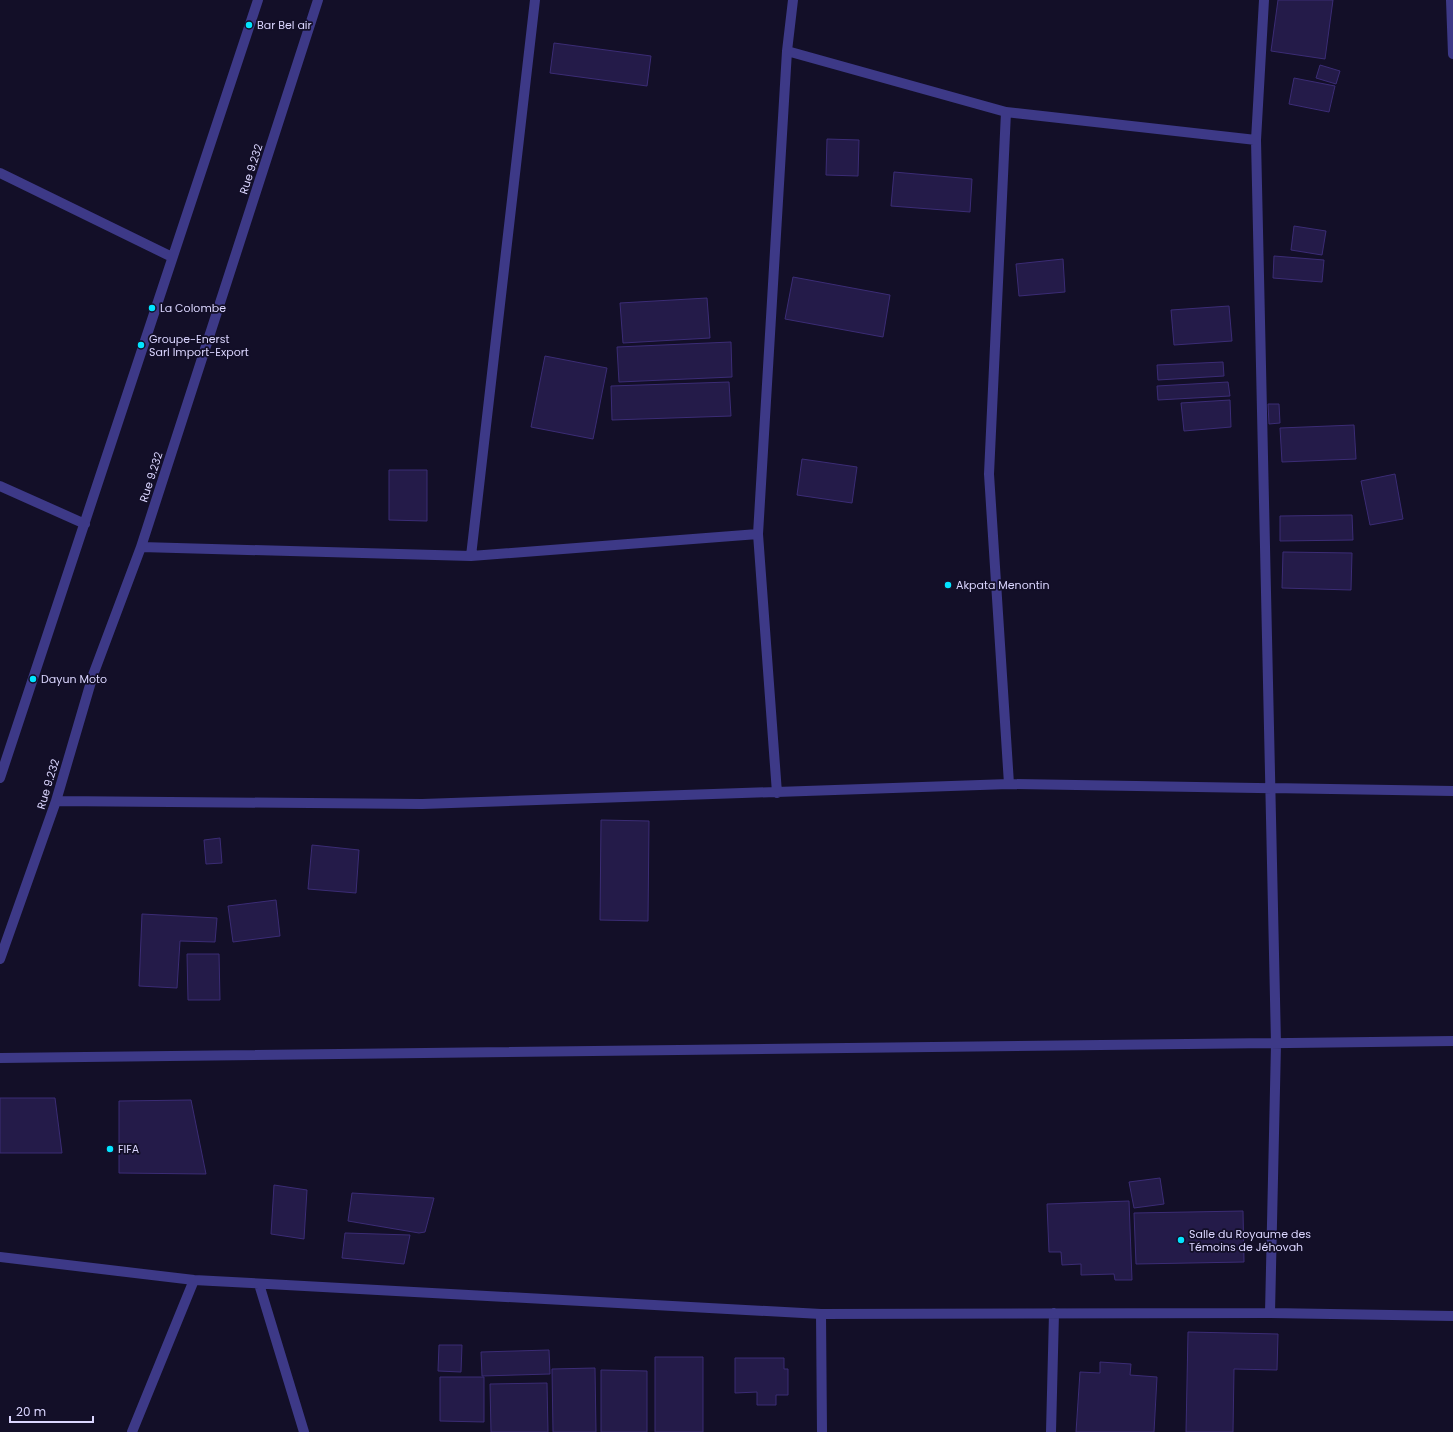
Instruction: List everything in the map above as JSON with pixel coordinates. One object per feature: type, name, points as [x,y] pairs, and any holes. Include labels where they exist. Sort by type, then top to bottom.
[{"type":"street","points":[[0,778],[258,0]]},
{"type":"street","name":"Rue 9.232","points":[[0,959],[56,801],[93,675],[141,547],[318,0]]},
{"type":"street","points":[[471,556],[535,0]]},
{"type":"street","points":[[777,793],[758,534],[787,51],[793,0]]},
{"type":"street","points":[[1264,0],[1256,140],[1276,1044],[1270,1313]]},
{"type":"street","points":[[1451,0],[1453,54]]},
{"type":"street","points":[[787,51],[1006,112],[1256,140]]},
{"type":"street","points":[[1006,112],[989,474],[1009,784]]},
{"type":"street","points":[[0,173],[172,257]]},
{"type":"street","points":[[0,486],[85,524]]},
{"type":"street","points":[[141,547],[471,556],[758,534]]},
{"type":"street","points":[[0,747],[10,750]]},
{"type":"street","points":[[56,801],[422,804],[1009,784],[1453,791]]},
{"type":"street","points":[[0,1058],[1453,1041]]},
{"type":"street","points":[[0,1257],[194,1280],[821,1314],[1270,1313],[1453,1316]]},
{"type":"street","points":[[132,1432],[194,1280]]},
{"type":"street","points":[[258,1284],[304,1432]]},
{"type":"street","points":[[1051,1432],[1054,1313]]},
{"type":"street","points":[[821,1314],[822,1432]]},
{"type":"building","points":[[1278,0],[1333,0],[1325,59],[1271,51]]},
{"type":"building","points":[[554,43],[651,56],[647,86],[550,73]]},
{"type":"building","points":[[1320,65],[1340,71],[1336,84],[1316,78]]},
{"type":"building","points":[[1294,78],[1335,86],[1329,112],[1289,104]]},
{"type":"building","points":[[827,139],[859,140],[858,176],[826,175]]},
{"type":"building","points":[[894,172],[972,179],[970,212],[891,206]]},
{"type":"building","points":[[1294,226],[1326,231],[1322,255],[1291,250]]},
{"type":"building","points":[[1274,256],[1324,260],[1322,282],[1273,278]]},
{"type":"building","points":[[1063,259],[1065,292],[1019,296],[1016,264]]},
{"type":"building","points":[[793,277],[890,295],[883,337],[785,319]]},
{"type":"building","points":[[707,298],[710,338],[623,343],[620,303]]},
{"type":"building","points":[[1229,306],[1232,341],[1174,345],[1171,310]]},
{"type":"building","points":[[731,342],[732,377],[619,382],[617,347]]},
{"type":"building","points":[[545,356],[607,368],[593,439],[531,427]]},
{"type":"building","points":[[1223,362],[1224,376],[1158,380],[1157,365]]},
{"type":"building","points":[[729,382],[731,416],[612,420],[611,386]]},
{"type":"building","points":[[1228,382],[1230,396],[1158,400],[1157,386]]},
{"type":"building","points":[[1230,400],[1231,427],[1184,431],[1181,403]]},
{"type":"building","points":[[1268,404],[1279,404],[1280,423],[1269,424]]},
{"type":"building","points":[[1354,425],[1356,459],[1282,462],[1280,428]]},
{"type":"building","points":[[802,459],[857,467],[852,503],[797,495]]},
{"type":"building","points":[[389,470],[427,470],[427,521],[389,520]]},
{"type":"building","points":[[1395,474],[1403,519],[1370,525],[1361,481]]},
{"type":"building","points":[[1352,515],[1353,540],[1280,541],[1280,516]]},
{"type":"building","points":[[1283,552],[1352,553],[1351,590],[1282,588]]},
{"type":"building","points":[[601,820],[649,821],[648,921],[600,920]]},
{"type":"building","points":[[220,838],[222,863],[206,864],[204,840]]},
{"type":"building","points":[[312,845],[359,850],[356,893],[308,889]]},
{"type":"building","points":[[276,900],[280,936],[233,942],[228,906]]},
{"type":"building","points":[[142,914],[217,918],[215,942],[180,941],[177,988],[139,986]]},
{"type":"building","points":[[187,954],[219,954],[220,1000],[188,1000]]},
{"type":"building","points":[[0,1098],[55,1098],[62,1153],[0,1153]]},
{"type":"building","points":[[191,1100],[206,1174],[119,1173],[119,1101]]},
{"type":"building","points":[[1160,1178],[1164,1204],[1134,1208],[1129,1182]]},
{"type":"building","points":[[274,1185],[307,1190],[304,1239],[271,1234]]},
{"type":"building","points":[[352,1193],[434,1198],[425,1232],[419,1233],[348,1221]]},
{"type":"building","points":[[1129,1201],[1132,1280],[1115,1280],[1114,1274],[1081,1275],[1081,1264],[1062,1265],[1061,1252],[1049,1252],[1047,1204]]},
{"type":"building","points":[[1243,1211],[1244,1262],[1136,1264],[1134,1213]]},
{"type":"building","points":[[345,1233],[410,1235],[404,1264],[342,1258]]},
{"type":"building","points":[[1188,1332],[1278,1334],[1277,1370],[1234,1369],[1233,1432],[1186,1432]]},
{"type":"building","points":[[439,1345],[462,1345],[461,1372],[438,1371]]},
{"type":"building","points":[[549,1350],[550,1374],[482,1376],[481,1352]]},
{"type":"building","points":[[655,1357],[703,1357],[703,1432],[655,1432]]},
{"type":"building","points":[[735,1358],[784,1358],[784,1369],[788,1369],[788,1395],[776,1395],[776,1405],[757,1405],[757,1392],[735,1393]]},
{"type":"building","points":[[1100,1362],[1131,1364],[1130,1375],[1157,1377],[1154,1432],[1076,1432],[1080,1372],[1100,1373]]},
{"type":"building","points":[[595,1368],[596,1432],[553,1432],[552,1369]]},
{"type":"building","points":[[601,1370],[647,1371],[647,1432],[601,1432]]},
{"type":"building","points":[[440,1377],[484,1377],[484,1422],[440,1421]]},
{"type":"building","points":[[547,1383],[548,1432],[491,1432],[490,1384]]},
{"type":"place","name":"Bar Bel air","points":[[249,25]]},
{"type":"place","name":"La Colombe","points":[[152,308]]},
{"type":"place","name":"Groupe-Enerst Sarl Import-Export","points":[[141,345]]},
{"type":"place","name":"Akpata Menontin","points":[[948,585]]},
{"type":"place","name":"Dayun Moto","points":[[33,679]]},
{"type":"place","name":"FIFA","points":[[110,1149]]},
{"type":"place","name":"Salle du Royaume des Témoins de Jéhovah","points":[[1181,1240]]}]
